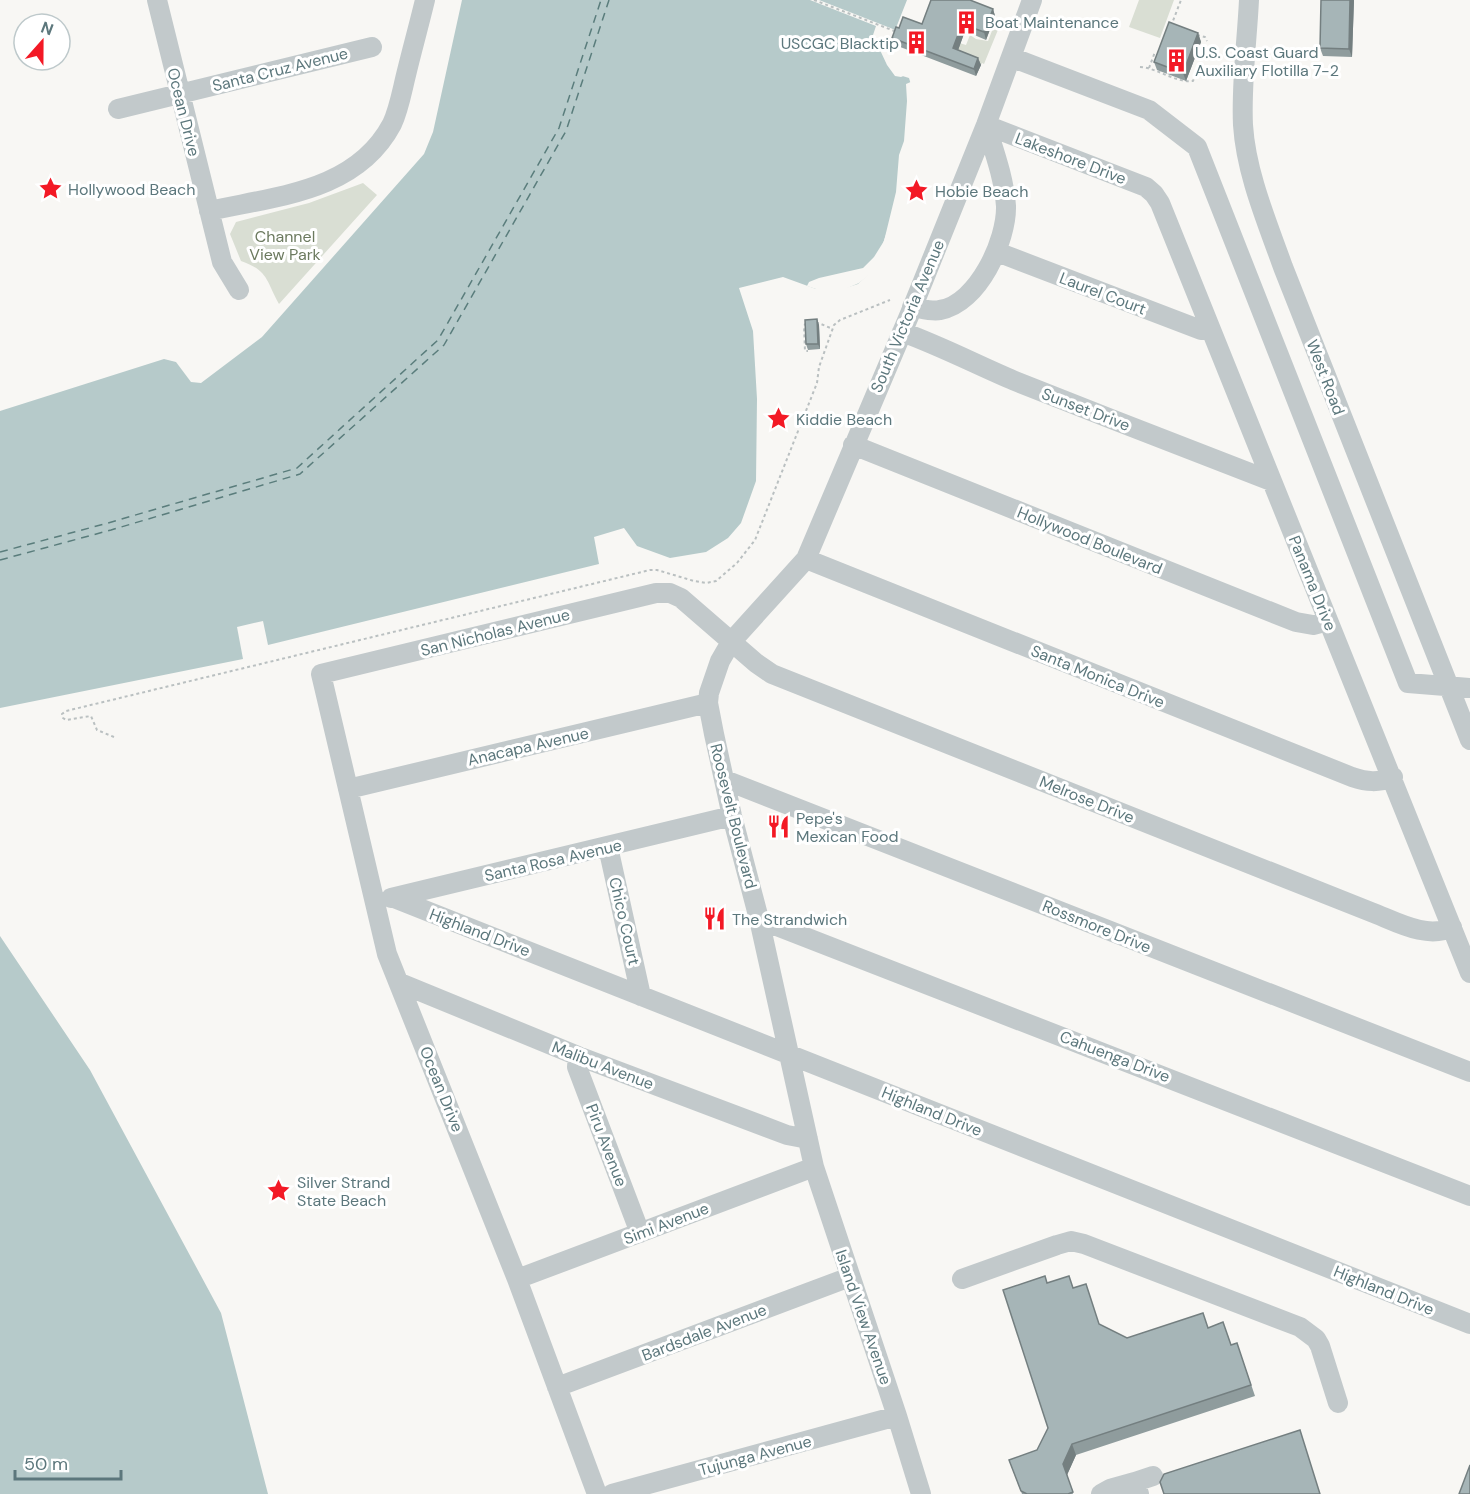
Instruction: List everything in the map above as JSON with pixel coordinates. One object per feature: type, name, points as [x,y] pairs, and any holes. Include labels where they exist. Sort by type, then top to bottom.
[{"type":"street","name":"Ocean Drive","points":[[157,0],[222,262],[239,290]]},
{"type":"street","points":[[209,211],[325,184],[352,168],[369,154],[392,123],[399,105],[425,0]]},
{"type":"street","name":"South Victoria Avenue","points":[[731,642],[806,559],[986,125],[1032,0]]},
{"type":"street","name":"West Road","points":[[1249,0],[1243,126],[1250,166],[1260,200],[1283,267],[1470,740]]},
{"type":"street","name":"Santa Cruz Avenue","points":[[118,109],[372,47]]},
{"type":"street","points":[[1011,57],[1149,110],[1197,147],[1408,682],[1470,688]]},
{"type":"street","points":[[912,307],[939,310],[956,303],[978,282],[996,252],[1004,226],[1006,207],[1001,174],[986,125]]},
{"type":"street","name":"Lakeshore Drive","points":[[986,125],[1146,187],[1154,194]]},
{"type":"street","name":"Panama Drive","points":[[1154,194],[1160,203],[1393,777],[1470,973]]},
{"type":"street","name":"Laurel Court","points":[[996,252],[1201,330],[1210,330]]},
{"type":"street","name":"Sunset Drive","points":[[902,332],[926,340],[994,372],[1271,481]]},
{"type":"street","name":"Hollywood Boulevard","points":[[853,445],[1296,622],[1312,625],[1328,621]]},
{"type":"street","name":"Santa Monica Drive","points":[[806,559],[1352,777],[1381,782],[1393,777]]},
{"type":"street","name":"San Nicholas Avenue","points":[[321,674],[656,593],[670,593],[681,598],[731,642]]},
{"type":"street","name":"Roosevelt Boulevard","points":[[731,642],[720,661],[708,703],[732,816],[759,919],[808,1139]]},
{"type":"street","name":"Melrose Drive","points":[[731,642],[772,674],[1360,908],[1424,931],[1443,932],[1452,927]]},
{"type":"street","name":"Ocean Drive","points":[[321,674],[387,954],[517,1279],[597,1494]]},
{"type":"street","name":"Anacapa Avenue","points":[[348,789],[708,703]]},
{"type":"street","name":"Rossmore Drive","points":[[725,780],[1470,1072]]},
{"type":"street","name":"Santa Rosa Avenue","points":[[374,902],[732,816]]},
{"type":"street","name":"Chico Court","points":[[608,847],[641,996]]},
{"type":"street","name":"Highland Drive","points":[[394,898],[1470,1324]]},
{"type":"street","name":"Cahuenga Drive","points":[[759,919],[1470,1196]]},
{"type":"street","name":"Malibu Avenue","points":[[400,983],[578,1056],[787,1135],[808,1139]]},
{"type":"street","name":"Piru Avenue","points":[[578,1056],[577,1067],[640,1233]]},
{"type":"street","name":"Island View Avenue","points":[[808,1139],[814,1167],[921,1494]]},
{"type":"street","name":"Simi Avenue","points":[[517,1279],[814,1167]]},
{"type":"street","points":[[962,1279],[1071,1241],[1084,1244],[1300,1327],[1316,1339],[1320,1346],[1338,1403]]},
{"type":"street","name":"Bardsdale Avenue","points":[[557,1387],[850,1277]]},
{"type":"street","name":"Tujunga Avenue","points":[[612,1494],[897,1416]]},
{"type":"street","points":[[1101,1494],[1110,1489],[1142,1484]]},
{"type":"path","points":[[814,0],[900,33]]},
{"type":"path","points":[[1169,33],[1181,0]]},
{"type":"path","points":[[1068,22],[1080,27]]},
{"type":"path","points":[[1194,33],[1207,41]]},
{"type":"path","points":[[1149,68],[1155,52]]},
{"type":"path","points":[[1140,67],[1149,68],[1186,82],[1193,81],[1198,68]]},
{"type":"path","points":[[114,737],[97,730],[91,716],[66,720],[62,714],[66,711],[650,570],[706,583],[716,581],[737,563],[755,540],[818,383],[819,367],[834,325],[840,320],[890,300]]},
{"type":"path","points":[[808,351],[805,351],[804,326],[811,320],[833,329]]},
{"type":"green space","points":[[1139,0],[1174,0],[1160,38],[1129,27]]},
{"type":"green space","points":[[997,18],[1002,20],[984,64],[956,56],[956,42],[966,45],[970,35],[976,39],[988,41]]},
{"type":"green space","name":"Channel View Park","points":[[363,183],[377,195],[279,304],[262,273],[241,261],[230,234],[236,222],[309,203]]},
{"type":"shaded area","points":[[462,0],[907,0],[894,33],[883,29],[882,43],[896,74],[909,78],[912,88],[911,163],[874,269],[858,284],[836,291],[816,289],[783,277],[739,288],[753,331],[757,399],[756,481],[741,523],[728,538],[706,552],[670,558],[637,546],[624,528],[594,537],[599,564],[268,645],[263,621],[237,627],[243,659],[0,708],[0,411],[164,359],[176,362],[191,382],[201,383],[262,337],[424,154],[433,132]]},
{"type":"shaded area","points":[[0,936],[90,1070],[221,1313],[268,1494],[0,1494]]},
{"type":"pier","points":[[810,0],[819,0],[898,31],[893,36],[884,32],[883,35],[888,54],[898,72],[908,74],[901,77],[895,76],[887,65],[873,35],[876,26]]},
{"type":"pier","points":[[913,81],[915,88],[914,163],[902,219],[889,252],[879,267],[859,283],[836,293],[817,293],[816,289],[807,286],[809,282],[863,268],[874,257],[884,241],[896,192],[899,155],[904,141],[906,84]]},
{"type":"building","points":[[931,0],[970,0],[993,9],[984,32],[962,24],[953,48],[978,58],[974,69],[892,38],[903,17],[922,24]]},
{"type":"building","points":[[1321,0],[1350,0],[1349,49],[1320,48]]},
{"type":"building","name":"U.S. Coast Guard Auxiliary Flotilla 7-2","points":[[1169,22],[1198,33],[1183,73],[1154,62]]},
{"type":"building","points":[[817,319],[818,344],[806,344],[805,320]]},
{"type":"building","points":[[1045,1276],[1047,1283],[1069,1276],[1073,1288],[1086,1284],[1099,1324],[1127,1338],[1203,1313],[1208,1328],[1223,1322],[1231,1345],[1237,1343],[1251,1385],[1072,1444],[1063,1464],[1073,1492],[1027,1494],[1021,1491],[1009,1460],[1037,1450],[1048,1428],[1003,1290]]},
{"type":"building","points":[[1300,1430],[1320,1494],[1164,1494],[1160,1482],[1164,1474]]},
{"type":"building","points":[[1470,1465],[1470,1494],[1459,1494]]},
{"type":"ferry route","points":[[0,552],[297,468],[438,340],[559,128],[601,0]]},
{"type":"ferry route","points":[[0,560],[300,474],[444,345],[566,131],[609,0]]},
{"type":"place","name":"Boat Maintenance","points":[[967,22]]},
{"type":"place","name":"USCGC Blacktip","points":[[917,43]]},
{"type":"place","name":"U.S. Coast Guard Auxiliary Flotilla 7-2","points":[[1177,61]]},
{"type":"place","name":"Hollywood Beach","points":[[50,189]]},
{"type":"place","name":"Hobie Beach","points":[[917,191]]},
{"type":"place","name":"Kiddie Beach","points":[[778,419]]},
{"type":"place","name":"Pepe's Mexican Food","points":[[778,827]]},
{"type":"place","name":"The Strandwich","points":[[714,919]]},
{"type":"place","name":"Silver Strand State Beach","points":[[279,1191]]}]
